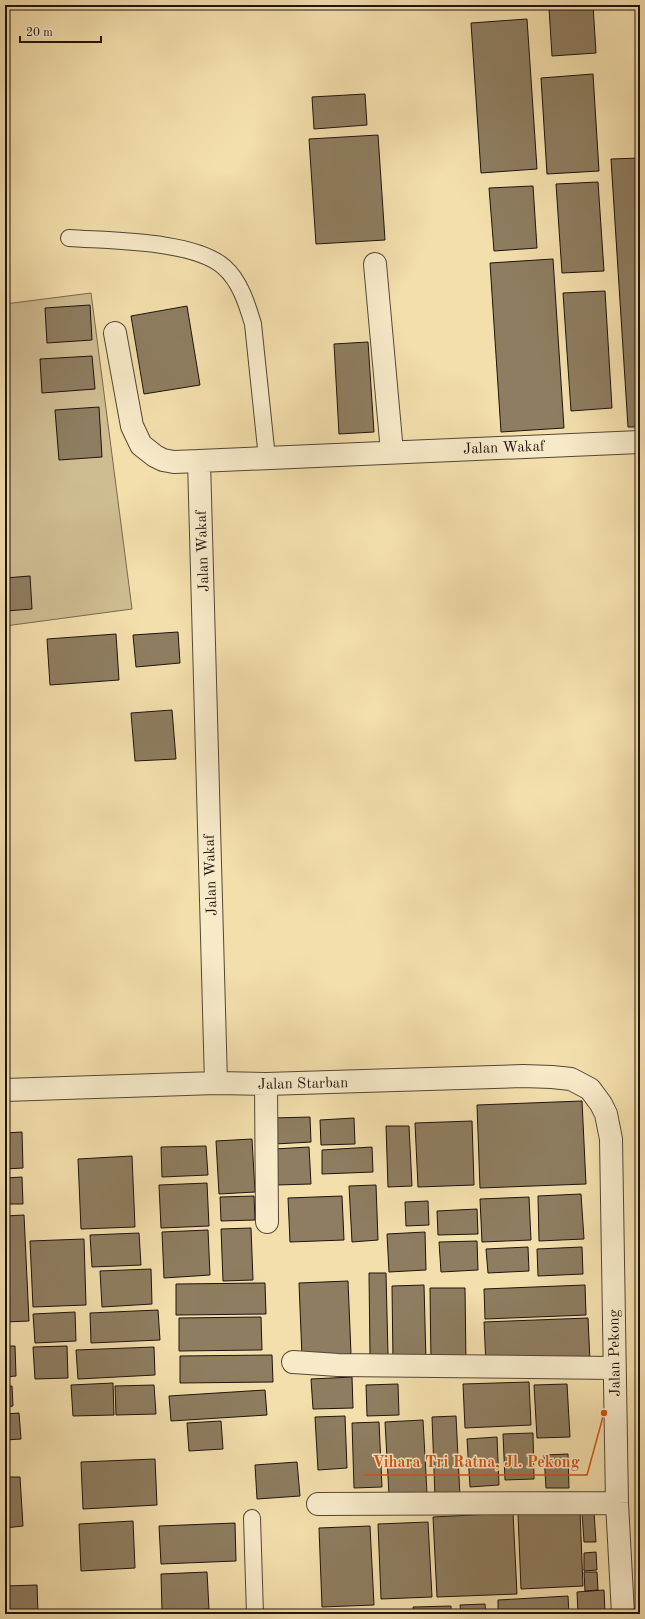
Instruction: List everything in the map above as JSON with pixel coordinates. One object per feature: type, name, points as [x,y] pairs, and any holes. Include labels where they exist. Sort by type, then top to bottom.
[{"type":"street","points":[[375,264],[392,452]]},
{"type":"street","points":[[115,332],[132,426],[141,445],[155,456],[163,460],[174,462],[199,461]]},
{"type":"street","name":"Jalan Wakaf","points":[[216,1083],[199,461],[640,442]]},
{"type":"street","name":"Jalan Starban","points":[[5,1090],[216,1083],[266,1084],[523,1076],[570,1079],[583,1084],[595,1095]]},
{"type":"street","points":[[266,1084],[267,1222]]},
{"type":"street","name":"Jalan Pekong","points":[[595,1095],[606,1114],[611,1139],[617,1503],[623,1614]]},
{"type":"street","points":[[293,1362],[338,1365],[614,1368]]},
{"type":"street","points":[[318,1504],[617,1503]]},
{"type":"lane","points":[[69,238],[140,243],[181,248],[205,255],[224,266],[237,283],[247,304],[253,324],[267,458]]},
{"type":"lane","points":[[252,1518],[255,1614]]},
{"type":"shaded area","points":[[91,293],[132,609],[5,626],[5,304]]},
{"type":"building","points":[[593,5],[596,53],[552,56],[549,8]]},
{"type":"building","points":[[527,19],[537,169],[481,173],[471,23]]},
{"type":"building","points":[[593,74],[599,171],[547,174],[541,78]]},
{"type":"building","points":[[365,94],[367,125],[314,129],[312,97]]},
{"type":"building","points":[[378,135],[385,240],[316,244],[309,139]]},
{"type":"building","points":[[640,158],[640,427],[628,427],[611,159]]},
{"type":"building","points":[[598,182],[604,271],[562,273],[556,184]]},
{"type":"building","points":[[533,186],[537,248],[494,251],[489,188]]},
{"type":"building","points":[[553,259],[564,428],[501,432],[490,263]]},
{"type":"building","points":[[605,291],[612,408],[571,411],[563,293]]},
{"type":"building","points":[[90,305],[92,340],[47,343],[45,308]]},
{"type":"building","points":[[187,306],[200,385],[144,394],[131,316]]},
{"type":"building","points":[[368,342],[374,432],[339,434],[334,344]]},
{"type":"building","points":[[92,356],[95,389],[42,393],[40,359]]},
{"type":"building","points":[[99,407],[102,457],[59,460],[55,410]]},
{"type":"building","points":[[30,576],[32,609],[6,611],[5,578]]},
{"type":"building","points":[[178,632],[180,663],[136,667],[133,635]]},
{"type":"building","points":[[116,634],[119,680],[50,685],[47,639]]},
{"type":"building","points":[[172,710],[176,759],[135,761],[131,713]]},
{"type":"building","points":[[582,1101],[586,1184],[480,1188],[477,1105]]},
{"type":"building","points":[[310,1117],[311,1142],[275,1144],[273,1118]]},
{"type":"building","points":[[354,1118],[355,1144],[321,1145],[320,1120]]},
{"type":"building","points":[[472,1121],[474,1185],[418,1187],[415,1123]]},
{"type":"building","points":[[386,1126],[409,1126],[412,1186],[388,1187]]},
{"type":"building","points":[[22,1132],[23,1168],[5,1169],[5,1133]]},
{"type":"building","points":[[252,1139],[255,1192],[219,1194],[216,1141]]},
{"type":"building","points":[[206,1146],[208,1175],[162,1177],[161,1147]]},
{"type":"building","points":[[309,1147],[311,1184],[276,1185],[275,1149]]},
{"type":"building","points":[[372,1147],[373,1172],[322,1174],[322,1150]]},
{"type":"building","points":[[132,1156],[135,1227],[81,1229],[78,1159]]},
{"type":"building","points":[[22,1177],[23,1204],[5,1204],[5,1178]]},
{"type":"building","points":[[207,1183],[209,1226],[161,1228],[159,1185]]},
{"type":"building","points":[[376,1185],[378,1240],[352,1242],[349,1186]]},
{"type":"building","points":[[581,1194],[584,1239],[539,1241],[538,1196]]},
{"type":"building","points":[[254,1196],[255,1220],[221,1221],[220,1197]]},
{"type":"building","points":[[342,1196],[344,1240],[290,1242],[288,1198]]},
{"type":"building","points":[[529,1197],[531,1240],[482,1242],[480,1199]]},
{"type":"building","points":[[428,1201],[429,1225],[406,1226],[405,1202]]},
{"type":"building","points":[[477,1209],[478,1234],[438,1235],[437,1211]]},
{"type":"building","points":[[24,1215],[29,1321],[5,1322],[5,1216]]},
{"type":"building","points":[[251,1228],[253,1280],[223,1281],[221,1229]]},
{"type":"building","points":[[208,1230],[210,1275],[164,1278],[162,1232]]},
{"type":"building","points":[[425,1232],[426,1270],[389,1272],[387,1234]]},
{"type":"building","points":[[139,1233],[141,1265],[92,1267],[90,1235]]},
{"type":"building","points":[[84,1239],[86,1305],[33,1307],[30,1241]]},
{"type":"building","points":[[477,1241],[478,1270],[441,1272],[439,1242]]},
{"type":"building","points":[[528,1247],[529,1271],[488,1273],[486,1249]]},
{"type":"building","points":[[582,1247],[583,1274],[538,1276],[537,1249]]},
{"type":"building","points":[[151,1269],[152,1304],[102,1307],[100,1271]]},
{"type":"building","points":[[369,1273],[386,1273],[388,1355],[370,1355]]},
{"type":"building","points":[[348,1281],[351,1354],[302,1357],[299,1283]]},
{"type":"building","points":[[265,1283],[266,1314],[176,1315],[176,1284]]},
{"type":"building","points":[[424,1285],[426,1362],[393,1362],[392,1286]]},
{"type":"building","points":[[585,1285],[586,1315],[485,1319],[484,1289]]},
{"type":"building","points":[[430,1288],[465,1288],[466,1363],[431,1364]]},
{"type":"building","points":[[158,1310],[160,1340],[91,1343],[90,1313]]},
{"type":"building","points":[[75,1312],[76,1341],[35,1343],[33,1314]]},
{"type":"building","points":[[261,1317],[262,1350],[179,1351],[179,1318]]},
{"type":"building","points":[[588,1318],[590,1361],[486,1365],[484,1322]]},
{"type":"building","points":[[5,1346],[15,1346],[16,1376],[5,1377]]},
{"type":"building","points":[[67,1346],[68,1378],[35,1379],[33,1347]]},
{"type":"building","points":[[154,1347],[155,1375],[78,1379],[76,1350]]},
{"type":"building","points":[[272,1355],[273,1382],[180,1383],[180,1356]]},
{"type":"building","points":[[352,1377],[353,1408],[313,1409],[311,1379]]},
{"type":"building","points":[[529,1382],[531,1425],[465,1428],[463,1384]]},
{"type":"building","points":[[113,1383],[114,1415],[73,1416],[71,1385]]},
{"type":"building","points":[[398,1384],[399,1415],[367,1416],[366,1385]]},
{"type":"building","points":[[567,1384],[570,1437],[537,1438],[534,1385]]},
{"type":"building","points":[[154,1385],[156,1414],[116,1415],[115,1386]]},
{"type":"building","points":[[12,1386],[13,1406],[5,1407],[5,1387]]},
{"type":"building","points":[[265,1390],[267,1415],[171,1421],[169,1396]]},
{"type":"building","points":[[19,1413],[21,1439],[5,1440],[5,1414]]},
{"type":"building","points":[[345,1416],[347,1468],[318,1470],[315,1417]]},
{"type":"building","points":[[456,1416],[460,1497],[435,1498],[432,1417]]},
{"type":"building","points":[[423,1420],[427,1493],[389,1495],[385,1422]]},
{"type":"building","points":[[221,1421],[223,1449],[189,1451],[187,1423]]},
{"type":"building","points":[[379,1422],[382,1487],[354,1488],[352,1423]]},
{"type":"building","points":[[533,1433],[534,1479],[505,1480],[503,1434]]},
{"type":"building","points":[[497,1437],[499,1485],[470,1487],[467,1439]]},
{"type":"building","points":[[568,1454],[569,1488],[546,1488],[544,1455]]},
{"type":"building","points":[[155,1459],[157,1505],[83,1509],[81,1462]]},
{"type":"building","points":[[297,1462],[300,1496],[257,1499],[255,1465]]},
{"type":"building","points":[[5,1477],[20,1477],[23,1526],[5,1528]]},
{"type":"building","points":[[580,1511],[583,1586],[521,1589],[518,1514]]},
{"type":"building","points":[[594,1512],[596,1542],[584,1542],[582,1513]]},
{"type":"building","points":[[513,1513],[517,1594],[437,1597],[433,1517]]},
{"type":"building","points":[[133,1521],[135,1568],[81,1571],[79,1524]]},
{"type":"building","points":[[428,1522],[432,1597],[381,1599],[378,1524]]},
{"type":"building","points":[[235,1523],[236,1561],[161,1564],[159,1526]]},
{"type":"building","points":[[370,1526],[374,1605],[322,1607],[319,1528]]},
{"type":"building","points":[[596,1552],[597,1570],[584,1571],[584,1553]]},
{"type":"building","points":[[207,1572],[209,1609],[162,1611],[161,1574]]},
{"type":"building","points":[[584,1572],[597,1572],[598,1590],[585,1591]]},
{"type":"building","points":[[37,1585],[38,1614],[5,1614],[5,1586]]},
{"type":"building","points":[[604,1590],[605,1614],[578,1614],[577,1592]]},
{"type":"building","points":[[568,1596],[569,1614],[498,1614],[498,1600]]},
{"type":"building","points":[[485,1604],[486,1614],[461,1614],[460,1605]]},
{"type":"building","points":[[451,1606],[451,1614],[414,1614],[413,1607]]},
{"type":"place","name":"Vihara Tri Ratna, Jl. Pekong","points":[[604,1413]]}]
